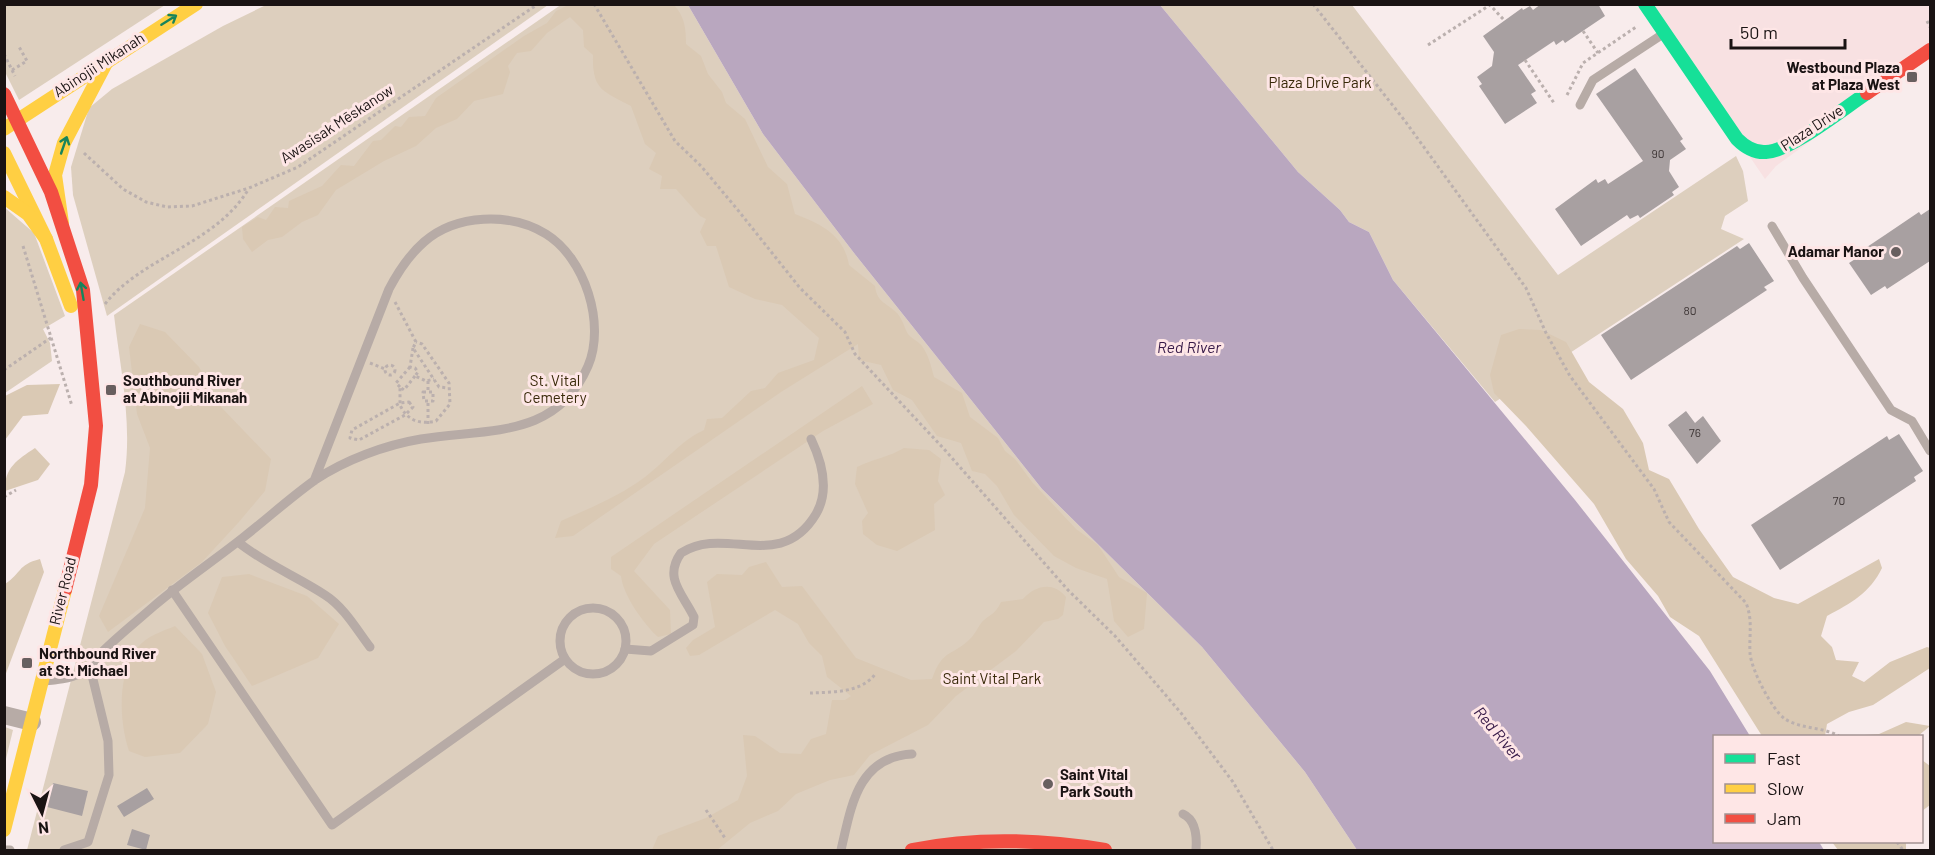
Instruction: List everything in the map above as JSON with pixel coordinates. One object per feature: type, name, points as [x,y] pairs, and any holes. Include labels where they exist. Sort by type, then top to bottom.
[{"type":"street","name":"Abinojii Mikanah","points":[[4,129],[108,59],[196,4]]},
{"type":"street","name":"Plaza Drive","points":[[1652,7],[1664,33],[1737,139],[1745,148],[1757,152],[1773,153],[1786,147],[1930,50]]},
{"type":"street","points":[[62,223],[55,176],[64,143],[108,59]]},
{"type":"street","name":"River Road","points":[[4,94],[51,192],[83,290],[96,426],[91,485],[4,830]]},
{"type":"street","name":"River Road","points":[[4,153],[46,239],[87,349]]},
{"type":"street","points":[[4,197],[28,214],[46,239]]},
{"type":"street","points":[[4,715],[32,722]]},
{"type":"street","points":[[912,850],[987,842],[1032,842],[1105,850]]},
{"type":"lane","points":[[1580,105],[1593,80],[1664,33]]},
{"type":"lane","points":[[40,681],[76,675],[90,667],[102,652],[172,590],[238,542],[314,481],[354,460],[428,438],[522,426],[550,413],[565,401],[588,365],[594,342],[590,293],[564,250],[546,234],[521,224],[475,219],[456,224],[424,241],[402,265],[385,298],[314,481]]},
{"type":"lane","points":[[1772,226],[1803,278],[1891,410],[1912,421],[1930,451]]},
{"type":"lane","points":[[625,649],[651,651],[693,626],[694,617],[675,586],[672,573],[681,553],[701,543],[756,547],[784,542],[796,537],[813,518],[822,500],[824,476],[819,456],[811,439]]},
{"type":"lane","points":[[238,542],[259,559],[326,595],[343,611],[370,647]]},
{"type":"lane","points":[[172,590],[332,825],[565,659]]},
{"type":"lane","points":[[587,608],[609,612],[617,619],[626,638],[625,649],[620,659],[603,672],[582,672],[565,659],[559,638],[562,627],[577,611],[587,608]]},
{"type":"lane","points":[[64,850],[88,842],[109,775],[108,741],[90,667]]},
{"type":"lane","points":[[841,850],[857,788],[886,760],[912,754]]},
{"type":"lane","points":[[1183,814],[1189,817],[1194,828],[1196,850]]},
{"type":"lane","points":[[4,850],[10,850]]},
{"type":"path","name":"Awasisak Mēskanow","points":[[76,147],[123,189],[146,202],[167,207],[192,206],[249,189],[298,167],[538,4]]},
{"type":"path","points":[[594,4],[675,141],[730,200],[800,288],[827,318],[844,332],[855,354],[944,449],[1068,590],[1115,636],[1181,713],[1233,782],[1273,850]]},
{"type":"path","points":[[1313,4],[1405,121],[1526,288],[1546,333],[1570,376],[1654,489],[1669,522],[1746,603],[1751,615],[1750,655],[1753,670],[1775,707],[1786,719],[1836,735]]},
{"type":"path","points":[[1428,45],[1490,5],[1504,20]]},
{"type":"path","points":[[1927,21],[1930,27]]},
{"type":"path","points":[[1567,95],[1583,63],[1636,27]]},
{"type":"path","points":[[1583,31],[1598,53]]},
{"type":"path","points":[[12,70],[27,61],[18,45]]},
{"type":"path","points":[[1525,60],[1554,103]]},
{"type":"path","points":[[100,310],[129,277],[191,245],[242,200],[249,189]]},
{"type":"path","points":[[21,241],[72,407]]},
{"type":"path","points":[[385,298],[395,302],[400,308],[416,342],[422,344],[449,383],[450,404],[436,421],[417,422],[405,415],[399,403],[400,387]]},
{"type":"path","points":[[4,370],[52,337]]},
{"type":"path","points":[[410,367],[415,368],[418,372],[404,390],[396,383],[410,367],[416,342]]},
{"type":"path","points":[[413,348],[439,387],[448,388]]},
{"type":"path","points":[[394,373],[400,379]]},
{"type":"path","points":[[415,376],[428,381],[434,379]]},
{"type":"path","points":[[428,381],[428,392],[433,392],[433,401],[428,401],[428,438]]},
{"type":"path","points":[[399,403],[413,406],[405,415],[359,440],[350,438],[352,430],[399,403]]},
{"type":"path","points":[[4,497],[16,490]]},
{"type":"path","points":[[810,693],[844,691],[869,683],[876,673]]},
{"type":"path","points":[[706,810],[725,838]]},
{"type":"shaded area","points":[[673,4],[684,23],[686,44],[701,56],[708,74],[722,92],[726,103],[745,119],[768,167],[787,184],[795,214],[814,222],[837,238],[849,265],[875,286],[880,299],[897,313],[908,334],[922,346],[934,377],[962,393],[970,417],[998,438],[1005,451],[1015,459],[1032,482],[1076,529],[1098,545],[1119,577],[1147,593],[1144,629],[1128,637],[1114,621],[1107,579],[1076,568],[1054,556],[1014,515],[997,486],[985,474],[972,471],[961,443],[937,436],[912,400],[893,390],[881,365],[859,360],[858,344],[781,392],[573,536],[555,538],[561,521],[635,484],[688,440],[704,430],[707,419],[722,418],[751,391],[765,388],[778,373],[814,360],[819,338],[782,305],[755,299],[729,287],[716,246],[707,246],[700,232],[706,219],[700,216],[676,189],[660,189],[662,176],[649,169],[656,153],[645,144],[631,106],[606,92],[597,83],[593,55],[584,47],[583,30],[570,17],[547,33],[531,51],[517,53],[508,66],[510,72],[503,94],[474,101],[457,119],[436,128],[416,146],[384,161],[336,190],[318,215],[302,222],[282,237],[268,240],[252,252],[243,239],[242,227],[258,217],[266,220],[275,207],[288,208],[289,201],[322,186],[341,165],[354,166],[373,141],[381,140],[395,126],[401,127],[409,117],[425,116],[436,98],[524,36],[547,23],[556,11],[568,5]]},
{"type":"shaded area","points":[[1646,5],[1930,5],[1930,55],[1776,166],[1765,179]]},
{"type":"shaded area","points":[[140,324],[165,332],[199,367],[221,407],[271,459],[265,491],[202,562],[108,632],[99,616],[145,508],[150,448],[137,414],[129,347]]},
{"type":"shaded area","points":[[1519,329],[1541,330],[1566,342],[1589,382],[1623,409],[1643,443],[1649,470],[1669,479],[1699,529],[1733,577],[1774,598],[1798,604],[1879,559],[1882,568],[1872,584],[1852,602],[1827,616],[1821,636],[1832,647],[1836,660],[1859,662],[1852,676],[1864,682],[1890,662],[1927,647],[1930,648],[1930,668],[1873,705],[1849,712],[1827,724],[1825,735],[1761,735],[1699,636],[1670,617],[1658,596],[1626,559],[1594,504],[1494,393],[1490,375],[1501,335]]},
{"type":"shaded area","points":[[60,384],[48,414],[23,416],[5,440],[5,396],[27,385]]},
{"type":"shaded area","points":[[862,386],[873,404],[823,431],[654,544],[634,571],[670,610],[671,634],[658,637],[635,608],[626,592],[621,576],[611,569],[611,557]]},
{"type":"shaded area","points":[[35,448],[50,464],[38,480],[5,491],[9,470]]},
{"type":"shaded area","points":[[904,448],[929,450],[941,459],[938,481],[945,495],[934,504],[935,530],[897,551],[877,545],[863,534],[862,521],[868,513],[855,484],[857,467]]},
{"type":"shaded area","points":[[40,559],[44,572],[5,676],[5,584],[27,564]]},
{"type":"shaded area","points":[[766,562],[782,587],[802,586],[856,658],[911,680],[932,679],[944,657],[971,638],[1001,602],[1023,599],[1033,591],[1044,587],[1056,589],[1066,597],[1063,615],[1058,619],[1044,622],[1016,651],[956,696],[928,725],[870,755],[854,775],[830,780],[796,794],[778,811],[750,823],[717,850],[652,850],[658,836],[706,818],[738,800],[747,776],[743,735],[755,736],[780,753],[801,754],[811,739],[826,734],[832,700],[845,700],[851,696],[827,677],[822,656],[809,643],[798,624],[775,610],[699,655],[690,656],[686,648],[693,640],[715,627],[707,582],[717,574],[742,575],[749,567]]},
{"type":"shaded area","points":[[249,574],[307,596],[339,624],[318,658],[252,686],[225,646],[208,613],[222,577]]},
{"type":"shaded area","points":[[175,626],[202,654],[216,692],[208,724],[180,753],[145,757],[129,751],[126,739],[122,698],[126,670],[131,658],[142,643],[155,634]]},
{"type":"shaded area","points":[[1906,722],[1930,726],[1919,735],[1864,735],[1879,734]]},
{"type":"shaded area","points":[[1923,761],[1930,766],[1930,805],[1923,810]]},
{"type":"shaded area","points":[[1833,843],[1906,843],[1906,850],[1838,850]]},
{"type":"green space","name":"St. Vital Cemetery","points":[[562,4],[688,5],[763,134],[854,253],[1042,489],[1202,647],[1305,772],[1357,850],[27,850],[125,472],[126,413],[114,315]]},
{"type":"green space","points":[[5,5],[165,5],[19,100],[5,72]]},
{"type":"green space","points":[[266,5],[548,5],[107,316],[73,195],[71,167],[89,108],[112,89],[223,26]]},
{"type":"green space","name":"Plaza Drive Park","points":[[1160,5],[1352,5],[1558,275],[1736,156],[1743,171],[1748,201],[1725,216],[1721,229],[1744,239],[1495,402],[1393,280],[1369,232],[1349,222],[1340,210],[1298,172]]},
{"type":"green space","points":[[4,207],[34,233],[65,316],[43,329],[50,343],[52,361],[5,393]]},
{"type":"green space","points":[[5,727],[13,730],[5,763]]},
{"type":"water","name":"Red River","points":[[688,5],[1160,5],[1298,172],[1340,210],[1349,222],[1369,232],[1393,280],[1575,500],[1710,671],[1749,735],[1713,735],[1713,843],[1820,843],[1824,850],[1357,850],[1305,772],[1202,647],[1042,489],[854,253],[763,134]]},
{"type":"building","points":[[1541,4],[1598,4],[1605,16],[1565,43],[1563,40],[1556,45],[1554,41],[1518,65],[1536,91],[1531,94],[1537,103],[1505,124],[1479,86],[1482,84],[1477,77],[1492,66],[1494,52],[1483,36],[1522,8],[1523,10],[1530,6],[1533,10]]},
{"type":"building","points":[[1635,68],[1683,139],[1680,141],[1686,149],[1670,160],[1669,171],[1679,187],[1672,192],[1674,195],[1640,218],[1638,215],[1630,219],[1627,215],[1581,246],[1555,209],[1596,179],[1598,183],[1605,179],[1608,184],[1643,161],[1596,94]]},
{"type":"building","name":"Adamar Manor","points":[[1930,209],[1930,261],[1887,289],[1885,286],[1871,295],[1849,263],[1863,254],[1861,251],[1919,212],[1921,215]]},
{"type":"building","points":[[1749,243],[1774,281],[1764,287],[1767,290],[1631,380],[1601,335],[1737,246],[1740,249]]},
{"type":"building","points":[[1686,411],[1695,423],[1703,416],[1721,441],[1697,464],[1668,425]]},
{"type":"building","points":[[1899,434],[1923,471],[1914,477],[1916,481],[1780,570],[1751,525],[1887,436],[1889,440]]},
{"type":"building","points":[[53,783],[88,791],[82,816],[47,807]]},
{"type":"building","points":[[147,788],[154,799],[124,817],[117,806]]},
{"type":"building","points":[[132,829],[150,835],[146,850],[127,845]]},
{"type":"traffic: fast","points":[[1645,4],[1737,139],[1754,150],[1762,152],[1777,150],[1803,137],[1867,93]]},
{"type":"traffic: slow","points":[[4,129],[196,4]]},
{"type":"traffic: slow","points":[[62,223],[55,175],[64,143],[106,63]]},
{"type":"traffic: slow","points":[[4,153],[46,239],[71,306]]},
{"type":"traffic: slow","points":[[4,197],[28,214],[46,239]]},
{"type":"traffic: slow","points":[[4,830],[65,590]]},
{"type":"traffic: jam","points":[[1867,93],[1930,50]]},
{"type":"traffic: jam","points":[[4,94],[51,192],[83,290],[96,426],[91,485],[65,590]]},
{"type":"traffic: jam","points":[[912,850],[984,841],[1033,842],[1105,850]]},
{"type":"place","name":"Westbound Plaza at Plaza West","points":[[1912,77]]},
{"type":"place","name":"Adamar Manor","points":[[1896,252]]},
{"type":"place","name":"Southbound River at Abinojii Mikanah","points":[[111,390]]},
{"type":"place","name":"Northbound River at St. Michael","points":[[27,663]]},
{"type":"place","name":"Saint Vital Park South","points":[[1048,784]]},
{"type":"park label","name":"Saint Vital Park","points":[[992,679]]}]
